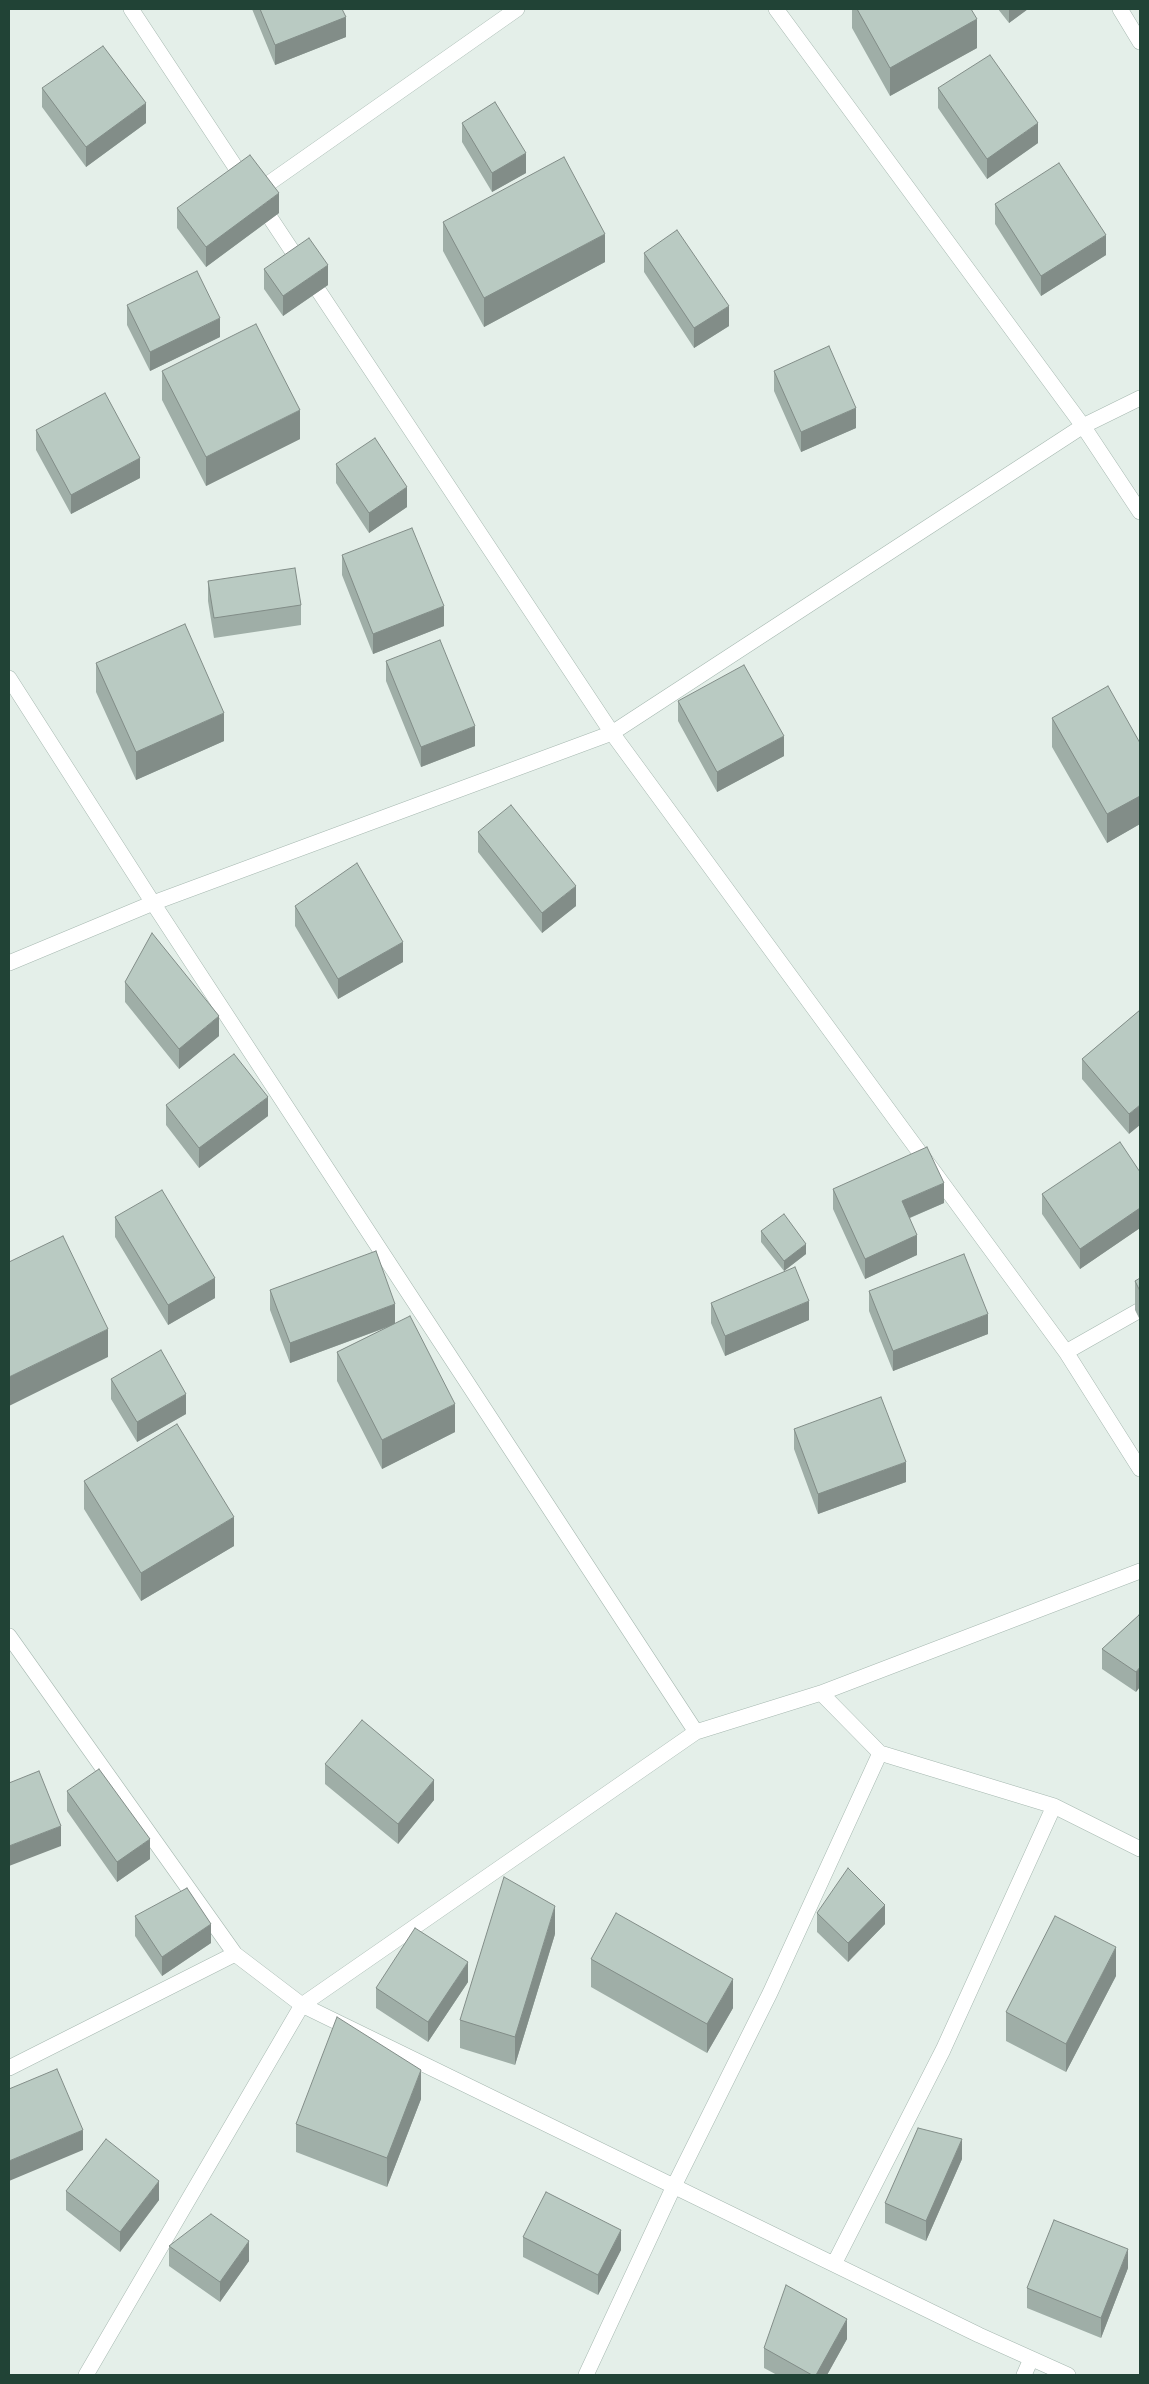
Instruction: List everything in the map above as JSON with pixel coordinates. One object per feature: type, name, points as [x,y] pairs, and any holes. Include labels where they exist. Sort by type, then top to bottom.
[{"type":"street","points":[[131,9],[612,733],[1066,1352],[1140,1469]]},
{"type":"street","points":[[254,194],[517,9]]},
{"type":"street","points":[[776,9],[1083,426],[1140,512]]},
{"type":"street","points":[[1120,9],[1140,42]]},
{"type":"street","points":[[9,963],[153,902],[612,733],[1083,426],[1140,398]]},
{"type":"street","points":[[9,678],[153,902],[696,1732]]},
{"type":"street","points":[[1066,1352],[1140,1310]]},
{"type":"street","points":[[86,2375],[302,2006],[696,1732],[821,1693],[1140,1571]]},
{"type":"street","points":[[9,1636],[235,1954],[302,2006],[1031,2359],[1068,2375]]},
{"type":"street","points":[[821,1693],[880,1753],[1054,1806],[1140,1849]]},
{"type":"street","points":[[586,2375],[674,2186],[770,1993],[880,1753]]},
{"type":"street","points":[[834,2264],[943,2050],[1054,1806]]},
{"type":"street","points":[[9,2068],[235,1954]]},
{"type":"street","points":[[1024,2375],[1031,2359]]},
{"type":"building","points":[[260,9],[342,9],[346,17],[275,45]]},
{"type":"building","points":[[857,9],[971,9],[977,19],[890,68]]},
{"type":"building","points":[[103,46],[146,103],[86,147],[42,88]]},
{"type":"building","points":[[990,55],[1038,123],[987,159],[938,88]]},
{"type":"building","points":[[495,102],[526,153],[492,173],[462,123]]},
{"type":"building","points":[[250,155],[279,193],[206,247],[177,208]]},
{"type":"building","points":[[564,157],[605,234],[484,298],[443,222]]},
{"type":"building","points":[[1059,163],[1106,235],[1041,276],[995,204]]},
{"type":"building","points":[[677,230],[729,306],[694,328],[644,253]]},
{"type":"building","points":[[309,238],[328,265],[283,296],[264,269]]},
{"type":"building","points":[[197,271],[220,318],[150,352],[127,305]]},
{"type":"building","points":[[256,324],[300,410],[206,457],[162,371]]},
{"type":"building","points":[[829,346],[856,408],[801,432],[774,371]]},
{"type":"building","points":[[105,393],[140,458],[71,495],[36,430]]},
{"type":"building","points":[[375,438],[407,487],[369,513],[336,464]]},
{"type":"building","points":[[412,528],[444,606],[373,634],[342,555]]},
{"type":"building","points":[[295,568],[301,605],[214,618],[208,581]]},
{"type":"building","points":[[185,624],[224,713],[136,752],[96,663]]},
{"type":"building","points":[[440,640],[475,726],[421,747],[386,661]]},
{"type":"building","points":[[744,665],[784,736],[717,772],[678,701]]},
{"type":"building","points":[[1108,686],[1140,743],[1140,796],[1107,814],[1052,718]]},
{"type":"building","points":[[511,805],[576,886],[542,913],[478,832]]},
{"type":"building","points":[[357,863],[403,942],[338,979],[295,906]]},
{"type":"building","points":[[152,933],[219,1016],[179,1049],[125,982]]},
{"type":"building","points":[[1140,1010],[1140,1105],[1129,1114],[1082,1059]]},
{"type":"building","points":[[234,1054],[268,1097],[199,1148],[166,1105]]},
{"type":"building","points":[[1120,1142],[1140,1172],[1140,1208],[1080,1249],[1042,1194]]},
{"type":"building","points":[[927,1147],[944,1183],[902,1201],[917,1235],[865,1259],[833,1189]]},
{"type":"building","points":[[162,1190],[215,1278],[168,1305],[115,1217]]},
{"type":"building","points":[[784,1214],[806,1244],[784,1261],[761,1231]]},
{"type":"building","points":[[63,1236],[108,1329],[9,1377],[9,1262]]},
{"type":"building","points":[[376,1251],[395,1304],[290,1343],[270,1290]]},
{"type":"building","points":[[964,1254],[988,1314],[893,1351],[869,1291]]},
{"type":"building","points":[[795,1267],[809,1301],[725,1336],[711,1303]]},
{"type":"building","points":[[1140,1278],[1140,1291],[1135,1281]]},
{"type":"building","points":[[410,1316],[455,1404],[382,1440],[337,1352]]},
{"type":"building","points":[[161,1350],[186,1394],[137,1422],[111,1379]]},
{"type":"building","points":[[881,1397],[906,1462],[818,1494],[794,1429]]},
{"type":"building","points":[[177,1424],[234,1517],[141,1573],[84,1481]]},
{"type":"building","points":[[1139,1615],[1140,1667],[1136,1672],[1102,1649]]},
{"type":"building","points":[[362,1720],[434,1780],[398,1824],[325,1764]]},
{"type":"building","points":[[99,1769],[150,1839],[117,1862],[67,1791]]},
{"type":"building","points":[[39,1771],[61,1826],[9,1846],[9,1783]]},
{"type":"building","points":[[848,1868],[885,1905],[848,1943],[817,1913]]},
{"type":"building","points":[[504,1877],[555,1906],[515,2037],[460,2020]]},
{"type":"building","points":[[187,1888],[211,1924],[162,1957],[135,1916]]},
{"type":"building","points":[[616,1913],[733,1979],[707,2024],[591,1959]]},
{"type":"building","points":[[1055,1916],[1116,1947],[1066,2044],[1006,2012]]},
{"type":"building","points":[[415,1928],[468,1962],[428,2022],[376,1988]]},
{"type":"building","points":[[337,2017],[421,2070],[387,2158],[296,2124]]},
{"type":"building","points":[[57,2069],[83,2130],[9,2161],[9,2089]]},
{"type":"building","points":[[918,2128],[962,2139],[926,2221],[885,2203]]},
{"type":"building","points":[[106,2139],[159,2181],[120,2232],[66,2191]]},
{"type":"building","points":[[546,2192],[621,2230],[598,2275],[523,2237]]},
{"type":"building","points":[[211,2214],[249,2241],[220,2282],[169,2246]]},
{"type":"building","points":[[1054,2220],[1128,2249],[1101,2318],[1027,2288]]},
{"type":"building","points":[[786,2285],[847,2319],[816,2375],[812,2375],[764,2348]]}]
